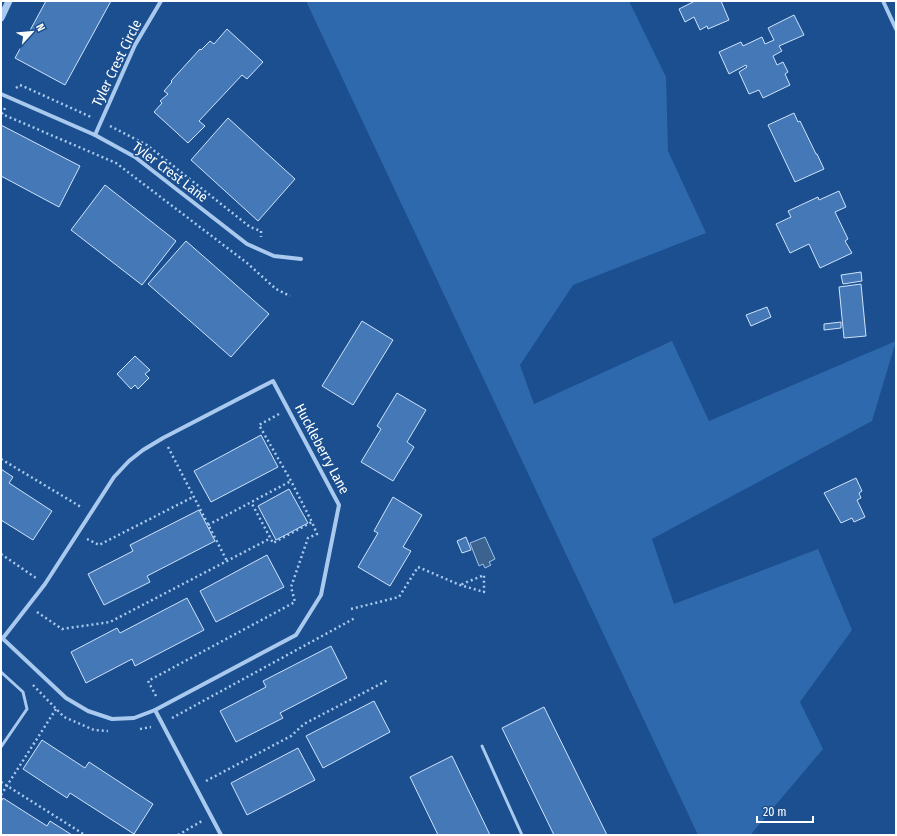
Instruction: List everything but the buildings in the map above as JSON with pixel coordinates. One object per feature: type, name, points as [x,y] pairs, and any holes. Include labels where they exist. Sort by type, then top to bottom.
[{"type":"street","points":[[1,18],[9,1]]},
{"type":"street","name":"Tyler Crest Circle","points":[[95,135],[135,45],[161,1]]},
{"type":"street","points":[[883,1],[896,29]]},
{"type":"street","name":"Tyler Crest Lane","points":[[1,94],[95,135],[135,157],[247,244],[274,256],[301,259]]},
{"type":"street","name":"Huckleberry Lane","points":[[273,381],[339,505],[321,595],[296,635],[162,707],[134,718],[112,720],[88,712],[66,698],[2,639],[45,584],[114,477],[129,461],[143,450],[164,438],[273,381]]},
{"type":"street","points":[[155,710],[221,835]]},
{"type":"lane","points":[[1,672],[22,692],[27,709],[1,747]]},
{"type":"lane","points":[[482,746],[522,835]]},
{"type":"path","points":[[162,707],[148,681],[295,602],[291,587],[308,538],[317,534],[291,481],[259,425],[288,410]]},
{"type":"path","points":[[164,438],[226,561]]},
{"type":"path","points":[[1,459],[90,513]]},
{"type":"path","points":[[208,525],[291,481]]},
{"type":"path","points":[[77,534],[99,546],[193,497]]},
{"type":"path","points":[[251,502],[273,543],[312,522]]},
{"type":"path","points":[[28,606],[62,628],[110,622],[270,538]]},
{"type":"path","points":[[1,554],[45,584]]},
{"type":"path","points":[[351,609],[399,597],[418,567],[460,585],[484,592],[484,575],[460,585]]},
{"type":"path","points":[[195,786],[291,736],[304,724],[388,680]]},
{"type":"path","points":[[1,795],[56,709]]},
{"type":"path","points":[[1,782],[85,835]]},
{"type":"path","points":[[178,835],[210,816]]},
{"type":"shaded area","points":[[306,1],[629,1],[666,77],[668,151],[706,233],[573,285],[520,365],[534,404],[672,341],[709,421],[896,341],[872,421],[652,539],[674,604],[818,549],[852,630],[800,702],[823,749],[752,833],[753,835],[698,835]]},
{"type":"shaded area","points":[[485,537],[495,559],[489,562],[491,565],[485,568],[483,564],[479,566],[470,543]]}]
